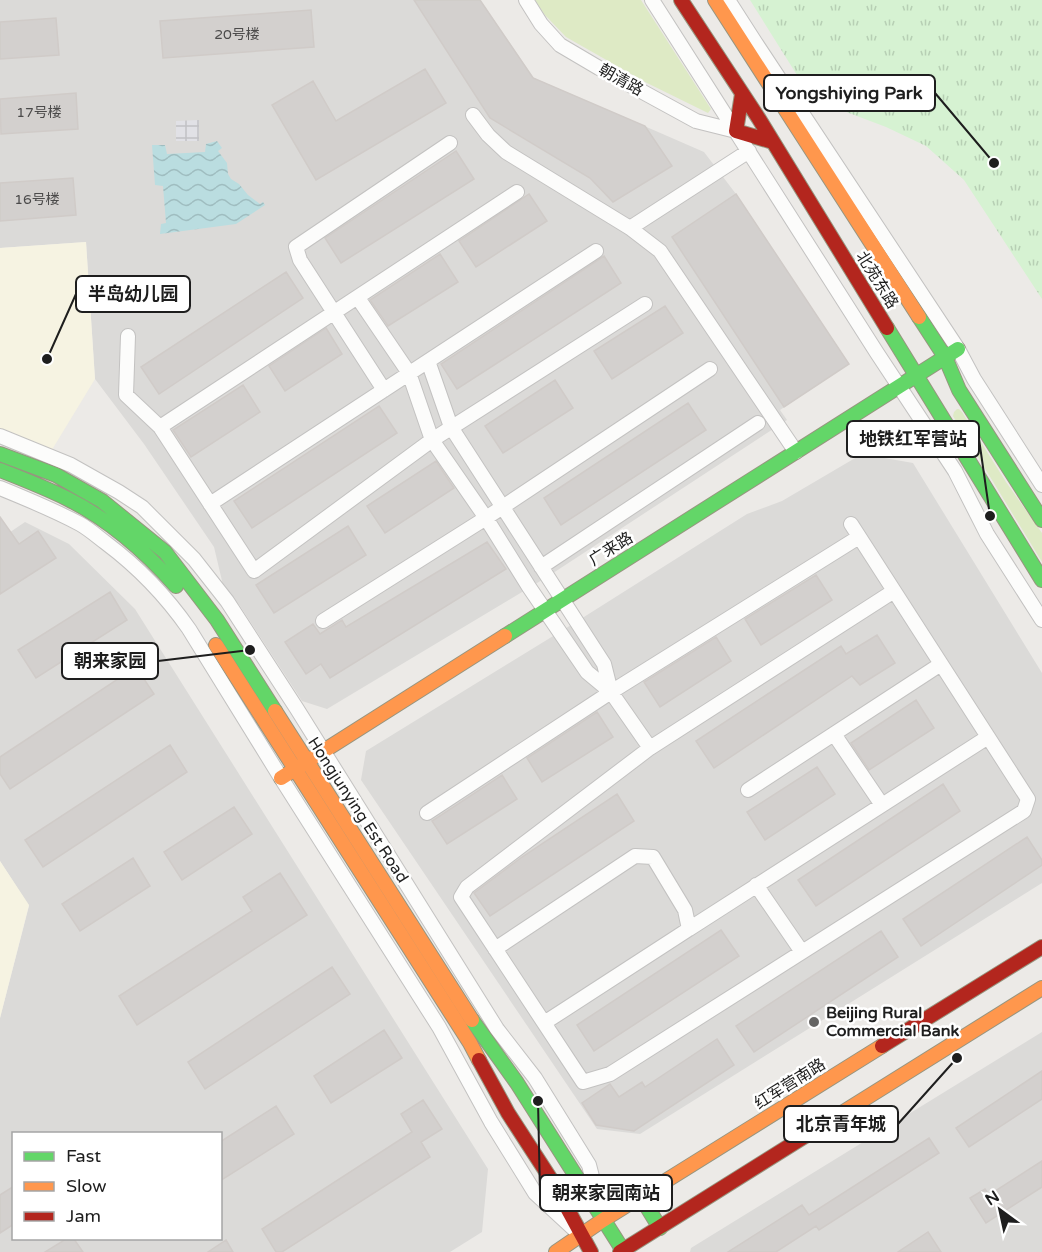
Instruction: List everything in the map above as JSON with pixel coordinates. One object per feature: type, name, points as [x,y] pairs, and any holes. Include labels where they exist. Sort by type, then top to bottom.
[{"type":"street","name":"朝清路","points":[[526,0],[541,24],[560,45],[696,121],[736,132]]},
{"type":"street","points":[[652,0],[955,471],[987,534],[1042,620]]},
{"type":"street","name":"北苑东路","points":[[681,0],[773,142],[907,329],[945,357],[959,390],[953,408],[1042,580]]},
{"type":"street","name":"北苑东路","points":[[716,0],[907,329],[916,375],[953,408],[1042,520]]},
{"type":"street","points":[[728,0],[958,349],[974,379],[1042,485]]},
{"type":"street","points":[[736,132],[742,94]]},
{"type":"street","points":[[473,115],[488,135],[506,152],[630,228],[660,251],[796,452]]},
{"type":"street","points":[[736,132],[773,142]]},
{"type":"street","points":[[384,390],[300,260],[296,247],[450,143]]},
{"type":"street","points":[[630,228],[749,151]]},
{"type":"street","points":[[160,427],[517,192]]},
{"type":"street","points":[[210,504],[596,251]]},
{"type":"street","points":[[358,298],[409,374],[432,440],[587,672],[611,692],[650,748]]},
{"type":"street","points":[[128,336],[126,395],[160,427],[254,571],[451,427],[645,304]]},
{"type":"street","name":"广来路","points":[[281,778],[958,349]]},
{"type":"street","points":[[428,361],[451,427],[604,664],[611,692]]},
{"type":"street","points":[[323,621],[486,518],[710,369]]},
{"type":"street","points":[[541,567],[758,423]]},
{"type":"street","points":[[0,436],[71,465],[142,507],[194,559],[227,601],[497,1029],[535,1078],[589,1165],[603,1220]]},
{"type":"street","name":"Hongjunying Est Road","points":[[0,454],[56,475],[102,501],[165,552],[199,595],[217,620],[301,765],[470,1043],[508,1113],[554,1184],[591,1252]]},
{"type":"street","name":"Hongjunying Est Road","points":[[0,470],[64,496],[89,510],[116,528],[145,552],[167,575],[301,765],[517,1083],[622,1252]]},
{"type":"street","points":[[0,488],[38,503],[82,525],[128,560],[163,594],[189,629],[440,1027],[491,1122],[535,1193],[582,1236]]},
{"type":"street","points":[[851,524],[988,737],[1028,800],[1024,811],[610,1074],[583,1082],[461,897],[467,887],[650,748],[894,591]]},
{"type":"street","points":[[427,813],[611,692],[859,537]]},
{"type":"street","points":[[748,790],[941,664]]},
{"type":"street","points":[[834,734],[882,804]]},
{"type":"street","points":[[544,1023],[988,737]]},
{"type":"street","points":[[495,949],[635,856],[653,857],[685,910],[689,929]]},
{"type":"street","points":[[756,885],[802,952]]},
{"type":"street","name":"红军营南路","points":[[556,1252],[603,1220],[1042,946]]},
{"type":"street","points":[[622,1252],[1042,988]]},
{"type":"street","points":[[640,1197],[660,1228]]},
{"type":"shaded area","points":[[0,0],[480,0],[534,78],[704,152],[736,194],[849,364],[780,410],[787,420],[547,577],[327,709],[302,701],[240,606],[223,585],[214,547],[144,444],[95,379],[86,242],[0,248]]},
{"type":"shaded area","points":[[199,120],[199,141],[176,141],[176,121]]},
{"type":"shaded area","points":[[86,242],[95,379],[50,453],[0,433],[0,248]]},
{"type":"shaded area","points":[[862,454],[913,463],[1042,673],[1042,883],[640,1134],[597,1129],[361,780],[366,751],[747,514],[782,501]]},
{"type":"shaded area","points":[[25,522],[69,544],[135,609],[488,1169],[482,1232],[450,1252],[0,1252],[0,1018],[29,906],[0,861],[0,539]]},
{"type":"shaded area","points":[[0,861],[29,905],[0,1018]]},
{"type":"shaded area","points":[[1042,1032],[1042,1252],[690,1252],[691,1248]]},
{"type":"green space","points":[[535,0],[641,0],[711,109],[708,113],[647,83],[566,37],[544,14]]},
{"type":"green space","points":[[750,0],[1042,0],[1042,299],[964,180],[926,146],[886,127],[812,99]]},
{"type":"green space","points":[[957,409],[962,412],[1006,482],[1042,533],[1042,562],[953,416]]},
{"type":"water","points":[[217,141],[222,148],[218,151],[227,163],[231,179],[239,184],[248,195],[265,205],[236,224],[160,234],[161,224],[166,223],[163,186],[155,185],[152,145],[165,145],[167,154],[205,152],[206,144]]},
{"type":"building","points":[[414,0],[480,0],[533,78],[645,126],[672,166],[613,202],[590,178],[490,118]]},
{"type":"building","points":[[311,10],[314,47],[163,58],[160,21]]},
{"type":"building","points":[[56,18],[59,55],[0,59],[0,22]]},
{"type":"building","points":[[425,69],[446,103],[316,180],[272,105],[313,81],[336,121]]},
{"type":"building","points":[[76,93],[78,129],[1,134],[0,99]]},
{"type":"building","points":[[456,151],[474,179],[341,263],[325,238]]},
{"type":"building","points":[[73,178],[76,215],[0,221],[0,183]]},
{"type":"building","points":[[529,194],[547,221],[476,267],[459,241]]},
{"type":"building","points":[[736,194],[849,364],[784,407],[672,237]]},
{"type":"building","points":[[440,254],[458,282],[388,326],[370,300]]},
{"type":"building","points":[[604,256],[621,283],[457,389],[441,364]]},
{"type":"building","points":[[286,272],[303,298],[159,394],[141,367]]},
{"type":"building","points":[[665,306],[683,333],[612,379],[594,351]]},
{"type":"building","points":[[326,328],[342,354],[285,391],[269,366]]},
{"type":"building","points":[[555,380],[573,408],[503,453],[485,426]]},
{"type":"building","points":[[243,385],[260,412],[191,457],[173,430]]},
{"type":"building","points":[[688,403],[706,430],[561,525],[544,498]]},
{"type":"building","points":[[379,406],[397,433],[252,528],[234,501]]},
{"type":"building","points":[[436,461],[454,488],[385,533],[367,506]]},
{"type":"building","points":[[0,517],[19,544],[38,531],[56,558],[0,594]]},
{"type":"building","points":[[348,526],[366,555],[274,613],[256,585]]},
{"type":"building","points":[[487,542],[506,569],[330,678],[321,664],[306,674],[285,642],[313,624],[320,634],[342,620],[346,627]]},
{"type":"building","points":[[816,575],[832,600],[761,645],[745,619]]},
{"type":"building","points":[[110,592],[127,620],[36,678],[18,650]]},
{"type":"building","points":[[877,635],[895,663],[860,685],[852,676],[714,768],[696,741],[841,646],[846,654]]},
{"type":"building","points":[[716,637],[731,661],[660,707],[644,682]]},
{"type":"building","points":[[136,667],[154,694],[10,789],[0,774],[0,757]]},
{"type":"building","points":[[916,700],[934,728],[869,770],[851,743]]},
{"type":"building","points":[[597,712],[613,737],[542,782],[527,758]]},
{"type":"building","points":[[170,745],[187,772],[43,867],[25,840]]},
{"type":"building","points":[[817,767],[835,794],[765,840],[747,812]]},
{"type":"building","points":[[502,775],[517,799],[447,844],[432,821]]},
{"type":"building","points":[[943,784],[960,811],[816,906],[798,880]]},
{"type":"building","points":[[617,794],[634,821],[490,916],[474,893],[522,857]]},
{"type":"building","points":[[234,807],[252,834],[182,880],[164,852]]},
{"type":"building","points":[[1027,837],[1042,860],[1042,865],[921,946],[903,919]]},
{"type":"building","points":[[133,858],[150,886],[80,931],[62,904]]},
{"type":"building","points":[[280,873],[307,915],[137,1025],[119,996],[252,911],[243,897]]},
{"type":"building","points":[[721,930],[739,956],[594,1051],[577,1025]]},
{"type":"building","points":[[881,931],[898,957],[754,1052],[736,1026]]},
{"type":"building","points":[[332,967],[350,994],[205,1089],[188,1062]]},
{"type":"building","points":[[384,1030],[402,1058],[331,1103],[314,1076]]},
{"type":"building","points":[[717,1039],[734,1065],[634,1131],[596,1125],[582,1103],[610,1084],[619,1097],[642,1082],[645,1087]]},
{"type":"building","points":[[1042,1071],[1042,1099],[969,1147],[956,1128]]},
{"type":"building","points":[[423,1100],[442,1129],[421,1142],[430,1157],[282,1252],[276,1252],[262,1229],[412,1132],[401,1114]]},
{"type":"building","points":[[276,1106],[294,1134],[222,1180],[222,1141]]},
{"type":"building","points":[[929,1138],[939,1153],[819,1230],[816,1226],[776,1252],[728,1252],[802,1205],[809,1215]]},
{"type":"building","points":[[1042,1161],[1042,1187],[986,1223],[970,1198],[985,1189],[989,1195]]},
{"type":"building","points":[[12,1187],[12,1225],[0,1233],[0,1195]]},
{"type":"building","points":[[928,1232],[941,1252],[898,1252]]},
{"type":"building","points":[[64,1240],[75,1240],[83,1252],[45,1252]]},
{"type":"building","points":[[226,1240],[233,1252],[208,1252]]},
{"type":"traffic: fast","points":[[919,317],[945,357],[959,390],[1042,520]]},
{"type":"traffic: fast","points":[[887,328],[1042,580]]},
{"type":"traffic: fast","points":[[505,636],[958,349]]},
{"type":"traffic: fast","points":[[0,454],[56,475],[102,501],[165,552],[217,620],[275,711]]},
{"type":"traffic: fast","points":[[0,470],[83,507],[139,549],[176,586]]},
{"type":"traffic: fast","points":[[472,1020],[517,1083],[624,1252]]},
{"type":"traffic: fast","points":[[641,1197],[660,1228]]},
{"type":"traffic: slow","points":[[715,0],[919,317]]},
{"type":"traffic: slow","points":[[281,778],[505,636]]},
{"type":"traffic: slow","points":[[216,645],[479,1060]]},
{"type":"traffic: slow","points":[[275,711],[472,1020]]},
{"type":"traffic: slow","points":[[842,1113],[1042,988]]},
{"type":"traffic: slow","points":[[556,1252],[603,1220],[882,1046]]},
{"type":"traffic: jam","points":[[681,0],[759,119],[887,328]]},
{"type":"traffic: jam","points":[[742,94],[736,131],[773,142]]},
{"type":"traffic: jam","points":[[882,1046],[1042,947]]},
{"type":"traffic: jam","points":[[479,1060],[508,1113],[554,1184],[591,1252]]},
{"type":"traffic: jam","points":[[620,1252],[842,1113]]},
{"type":"place","name":"Yongshiying Park","points":[[994,163]]},
{"type":"place","name":"半岛幼儿园","points":[[47,359]]},
{"type":"place","name":"地铁红军营站","points":[[990,516]]},
{"type":"place","name":"朝来家园","points":[[250,650]]},
{"type":"place","name":"Beijing Rural Commercial Bank","points":[[814,1022]]},
{"type":"place","name":"北京青年城","points":[[957,1058]]},
{"type":"place","name":"朝来家园南站","points":[[538,1101]]}]
